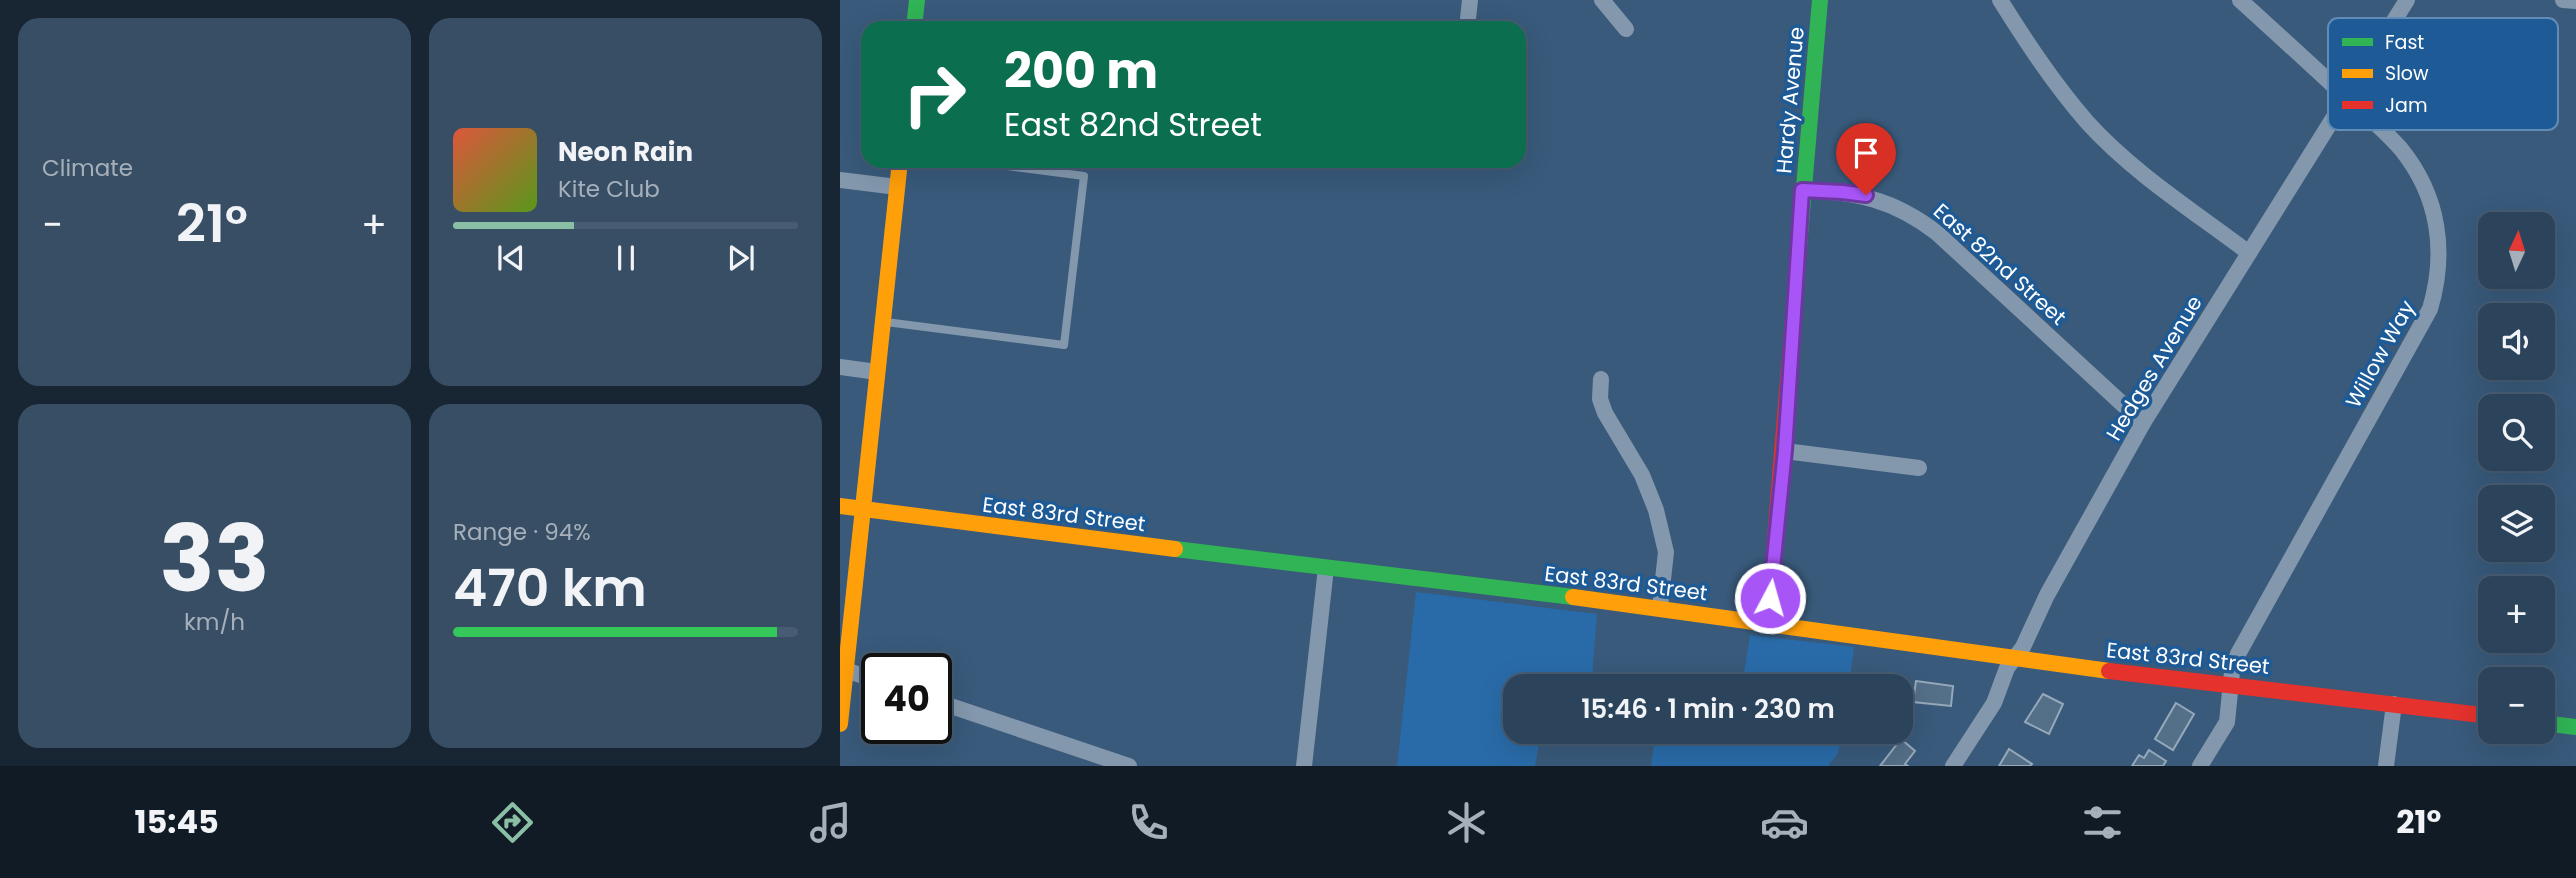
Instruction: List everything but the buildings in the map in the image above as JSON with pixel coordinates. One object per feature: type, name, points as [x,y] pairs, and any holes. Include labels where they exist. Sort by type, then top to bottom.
[{"type":"street","points":[[914,21],[916,0]]},
{"type":"street","points":[[1468,21],[1470,0]]},
{"type":"street","points":[[1602,0],[1626,29]]},
{"type":"street","name":"Hardy Avenue","points":[[1768,622],[1785,450],[1802,190],[1820,0]]},
{"type":"street","points":[[2000,0],[2042,66],[2088,123],[2127,160],[2249,253]]},
{"type":"street","name":"Willow Way","points":[[2240,0],[2328,81]]},
{"type":"street","name":"Hedges Avenue","points":[[2396,18],[2407,0]]},
{"type":"street","points":[[2563,0],[2576,1]]},
{"type":"street","name":"Hedges Avenue","points":[[1953,766],[1994,703],[2007,668],[2023,647],[2047,595],[2143,423],[2328,126]]},
{"type":"street","name":"Willow Way","points":[[2200,766],[2227,722],[2231,684],[2238,654],[2430,310],[2440,261],[2434,212],[2425,186],[2400,149],[2380,130]]},
{"type":"street","points":[[840,724],[899,168]]},
{"type":"street","points":[[840,180],[897,187]]},
{"type":"street","name":"East 82nd Street","points":[[1802,190],[1866,195],[1919,219],[2143,423]]},
{"type":"street","points":[[840,367],[877,372]]},
{"type":"street","points":[[1601,379],[1600,399],[1605,413],[1642,475],[1656,510],[1666,552],[1660,607]]},
{"type":"street","points":[[1785,450],[1919,468]]},
{"type":"street","name":"East 83rd Street","points":[[840,506],[1326,568],[1660,607],[2133,674],[2478,714]]},
{"type":"street","points":[[1304,766],[1326,568]]},
{"type":"street","points":[[846,670],[861,675]]},
{"type":"street","points":[[2386,766],[2394,704]]},
{"type":"street","points":[[952,706],[1129,766]]},
{"type":"street","points":[[2555,724],[2576,727]]},
{"type":"lane","points":[[883,322],[1064,345],[1084,176],[1023,168]]},
{"type":"shaded area","points":[[1416,592],[1597,614],[1592,674],[1503,674],[1503,744],[1539,744],[1535,766],[1397,766]]},
{"type":"shaded area","points":[[1750,635],[1854,647],[1851,674],[1744,674]]},
{"type":"shaded area","points":[[1654,744],[1840,744],[1838,753],[1828,766],[1651,766]]},
{"type":"traffic: fast","points":[[915,21],[917,0]]},
{"type":"traffic: fast","points":[[1799,247],[1820,0]]},
{"type":"traffic: fast","points":[[1175,549],[1573,597]]},
{"type":"traffic: fast","points":[[2555,724],[2576,727]]},
{"type":"traffic: slow","points":[[840,724],[899,168]]},
{"type":"traffic: slow","points":[[840,506],[1175,549]]},
{"type":"traffic: slow","points":[[1573,597],[2109,671]]},
{"type":"traffic: jam","points":[[1768,622],[1799,247]]},
{"type":"traffic: jam","points":[[2109,671],[2478,715]]},
{"type":"route","points":[[1770,598],[1785,450],[1802,190],[1866,195]]}]
